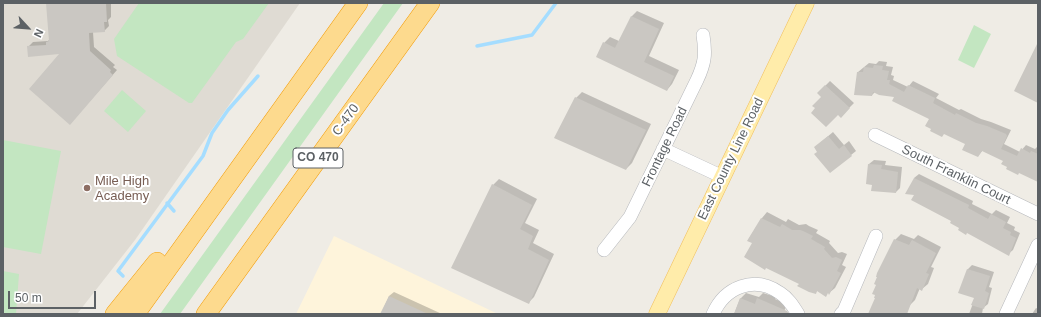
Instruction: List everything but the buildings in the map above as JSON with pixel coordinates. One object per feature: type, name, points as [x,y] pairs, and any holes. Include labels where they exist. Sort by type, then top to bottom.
[{"type":"highway","points":[[135,314],[358,3]]},
{"type":"highway","name":"C-470","points":[[206,314],[430,3]]},
{"type":"highway","points":[[115,314],[208,198],[266,119],[291,97]]},
{"type":"main road","name":"East County Line Road","points":[[657,314],[806,3]]},
{"type":"street","name":"Frontage Road","points":[[604,250],[630,217],[704,64],[706,53],[703,35]]},
{"type":"street","name":"South Franklin Court","points":[[875,135],[1038,214]]},
{"type":"street","points":[[663,149],[723,177]]},
{"type":"street","points":[[841,314],[844,311],[876,236]]},
{"type":"street","points":[[1006,314],[1038,245]]},
{"type":"street","points":[[713,314],[718,304],[733,290],[745,284],[761,285],[779,292],[790,302],[798,314]]},
{"type":"shaded area","name":"Mile High Academy","points":[[3,3],[300,3],[135,240],[77,314],[3,314]]},
{"type":"shaded area","points":[[334,236],[498,314],[296,314]]},
{"type":"green space","points":[[139,3],[269,3],[243,39],[236,42],[192,103],[189,103],[117,56],[114,39]]},
{"type":"green space","points":[[384,3],[403,3],[180,314],[160,314]]},
{"type":"green space","points":[[974,25],[991,34],[974,68],[958,60]]},
{"type":"green space","points":[[122,90],[146,111],[128,132],[104,111]]},
{"type":"green space","points":[[3,140],[61,151],[41,254],[3,247]]},
{"type":"green space","points":[[3,271],[19,274],[16,314],[3,314]]},
{"type":"waterway","points":[[477,46],[532,35],[556,3]]},
{"type":"waterway","points":[[123,276],[118,271],[203,156],[212,133],[228,110],[258,76]]},
{"type":"waterway","points":[[167,203],[174,211]]},
{"type":"place","name":"Mile High Academy","points":[[87,188]]}]
